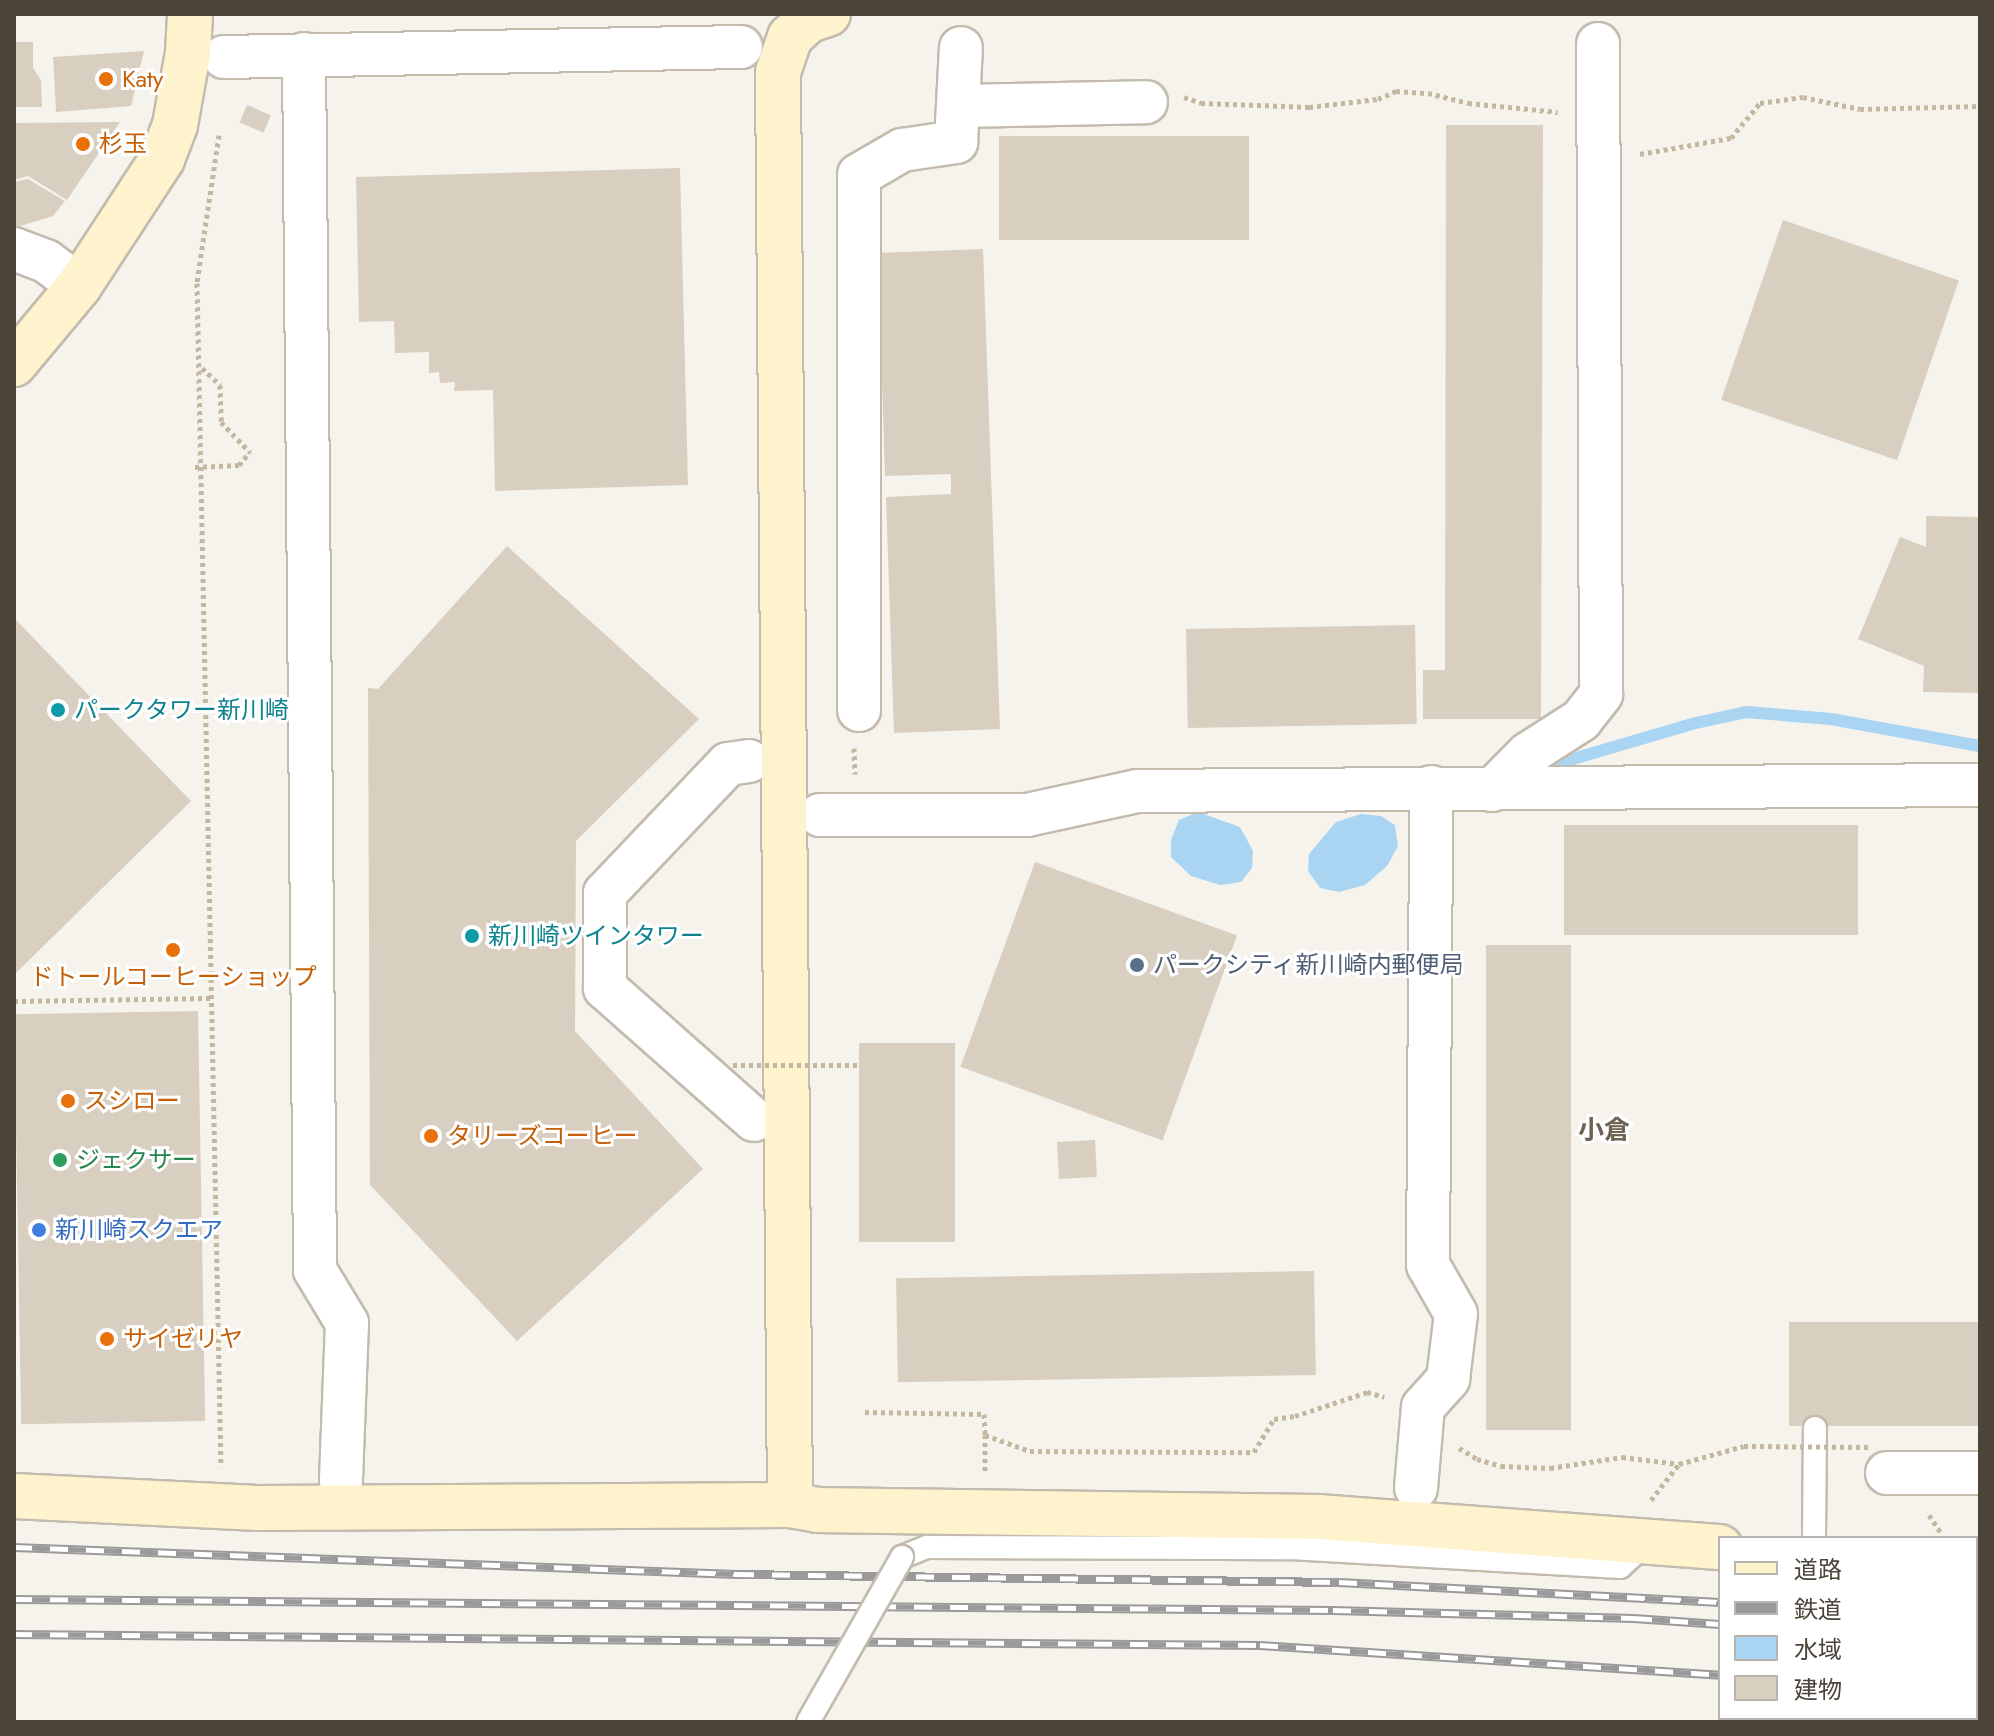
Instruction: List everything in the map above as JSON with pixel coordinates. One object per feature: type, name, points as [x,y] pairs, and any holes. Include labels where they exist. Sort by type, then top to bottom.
[{"type":"street","points":[[14,364],[79,286],[162,159],[175,125],[188,53],[190,14]]},
{"type":"street","points":[[790,1505],[778,72],[790,37],[809,20],[828,14]]},
{"type":"street","points":[[1492,790],[1528,754],[1581,720],[1601,694],[1598,44]]},
{"type":"street","points":[[224,57],[741,47]]},
{"type":"street","points":[[859,710],[859,175],[902,150],[956,142],[961,48]]},
{"type":"street","points":[[304,54],[315,1270],[347,1323],[341,1481]]},
{"type":"street","points":[[959,106],[1146,102]]},
{"type":"street","points":[[14,249],[46,261],[79,286]]},
{"type":"street","points":[[749,761],[728,764],[605,893],[605,988],[754,1120]]},
{"type":"street","points":[[838,815],[1027,815],[1137,791],[1980,785]]},
{"type":"street","points":[[1416,1488],[1423,1415],[1448,1379],[1456,1314],[1428,1265],[1431,787]]},
{"type":"street","points":[[1878,1460],[1980,1473]]},
{"type":"street","points":[[14,1496],[305,1508],[790,1505],[817,1510],[1647,1524],[1718,1546]]},
{"type":"lane","points":[[1814,1536],[1815,1428]]},
{"type":"lane","points":[[808,1722],[902,1557],[927,1547],[1290,1548],[1620,1567],[1647,1524]]},
{"type":"path","points":[[1201,103],[1309,107],[1378,99],[1396,91],[1428,93],[1656,154],[1731,138],[1760,103],[1803,97],[1860,109],[1980,106]]},
{"type":"path","points":[[221,126],[197,283],[222,1480]]},
{"type":"path","points":[[195,467],[239,465],[250,452],[221,422],[220,385],[201,367]]},
{"type":"path","points":[[838,815],[859,710]]},
{"type":"path","points":[[14,1001],[212,998]]},
{"type":"path","points":[[733,1065],[859,1065]]},
{"type":"path","points":[[985,1435],[1030,1451],[1254,1452],[1274,1419],[1295,1416],[1367,1392],[1423,1415],[1477,1459],[1501,1466],[1550,1468],[1622,1457],[1679,1464],[1744,1446],[1878,1460]]},
{"type":"path","points":[[865,1412],[984,1414],[985,1482]]},
{"type":"path","points":[[1647,1524],[1679,1464]]},
{"type":"water","points":[[1198,812],[1240,827],[1253,851],[1252,868],[1241,882],[1220,885],[1191,876],[1171,857],[1171,840],[1179,820]]},
{"type":"water","points":[[1361,814],[1381,816],[1395,825],[1398,846],[1387,866],[1365,885],[1339,892],[1320,888],[1308,871],[1309,854],[1336,822]]},
{"type":"building","points":[[14,42],[33,42],[33,68],[41,80],[42,107],[14,107]]},
{"type":"building","points":[[144,51],[131,106],[56,112],[53,57]]},
{"type":"building","points":[[247,105],[271,115],[264,133],[240,122]]},
{"type":"building","points":[[120,122],[67,200],[28,176],[14,180],[14,123]]},
{"type":"building","points":[[1446,125],[1543,125],[1541,719],[1423,719],[1423,670],[1445,670]]},
{"type":"building","points":[[999,136],[1249,136],[1249,240],[999,240]]},
{"type":"building","points":[[680,168],[688,485],[495,491],[493,390],[454,391],[455,382],[440,383],[439,372],[429,373],[429,352],[395,353],[394,321],[359,322],[356,177]]},
{"type":"building","points":[[28,179],[65,201],[53,216],[14,228],[14,182]]},
{"type":"building","points":[[1783,220],[1959,281],[1897,460],[1721,400]]},
{"type":"building","points":[[983,249],[1000,729],[894,733],[886,497],[951,494],[951,474],[885,476],[878,253]]},
{"type":"building","points":[[1926,516],[1980,517],[1980,693],[1923,692],[1924,666],[1858,639],[1900,537],[1926,547]]},
{"type":"building","name":"新川崎ツインタワー","points":[[507,546],[699,719],[576,841],[575,1031],[703,1169],[517,1341],[370,1185],[368,688],[378,689]]},
{"type":"building","name":"パークタワー新川崎","points":[[14,618],[191,801],[14,975]]},
{"type":"building","points":[[1415,625],[1417,724],[1188,728],[1186,629]]},
{"type":"building","points":[[1564,825],[1858,825],[1858,935],[1564,935]]},
{"type":"building","points":[[1035,862],[1237,936],[1162,1140],[960,1067]]},
{"type":"building","points":[[1486,945],[1571,945],[1571,1430],[1486,1430]]},
{"type":"building","points":[[198,1011],[205,1421],[21,1424],[14,1014]]},
{"type":"building","points":[[859,1043],[955,1043],[955,1242],[859,1242]]},
{"type":"building","points":[[1095,1140],[1097,1177],[1059,1179],[1057,1142]]},
{"type":"building","points":[[1314,1271],[1316,1375],[898,1382],[896,1278]]},
{"type":"building","points":[[1789,1322],[1980,1322],[1980,1426],[1789,1426]]},
{"type":"waterway","points":[[1559,763],[1696,723],[1746,712],[1831,719],[1980,746]]},
{"type":"railway","points":[[14,1547],[736,1574],[1339,1582],[1718,1602]]},
{"type":"railway","points":[[14,1599],[1333,1610],[1634,1618],[1718,1624]]},
{"type":"railway","points":[[14,1634],[1260,1645],[1718,1675]]},
{"type":"place","name":"Katy","points":[[106,79]]},
{"type":"place","name":"杉玉","points":[[83,144]]},
{"type":"place","name":"パークタワー新川崎","points":[[58,710]]},
{"type":"place","name":"新川崎ツインタワー","points":[[472,936]]},
{"type":"place","name":"ドトールコーヒーショップ","points":[[173,950]]},
{"type":"place","name":"パークシティ新川崎内郵便局","points":[[1137,965]]},
{"type":"place","name":"スシロー","points":[[68,1101]]},
{"type":"place","name":"タリーズコーヒー","points":[[431,1136]]},
{"type":"place","name":"ジェクサー","points":[[60,1160]]},
{"type":"place","name":"新川崎スクエア","points":[[39,1230]]},
{"type":"place","name":"サイゼリヤ","points":[[107,1339]]},
{"type":"district","name":"小倉","points":[[1604,1131]]}]
